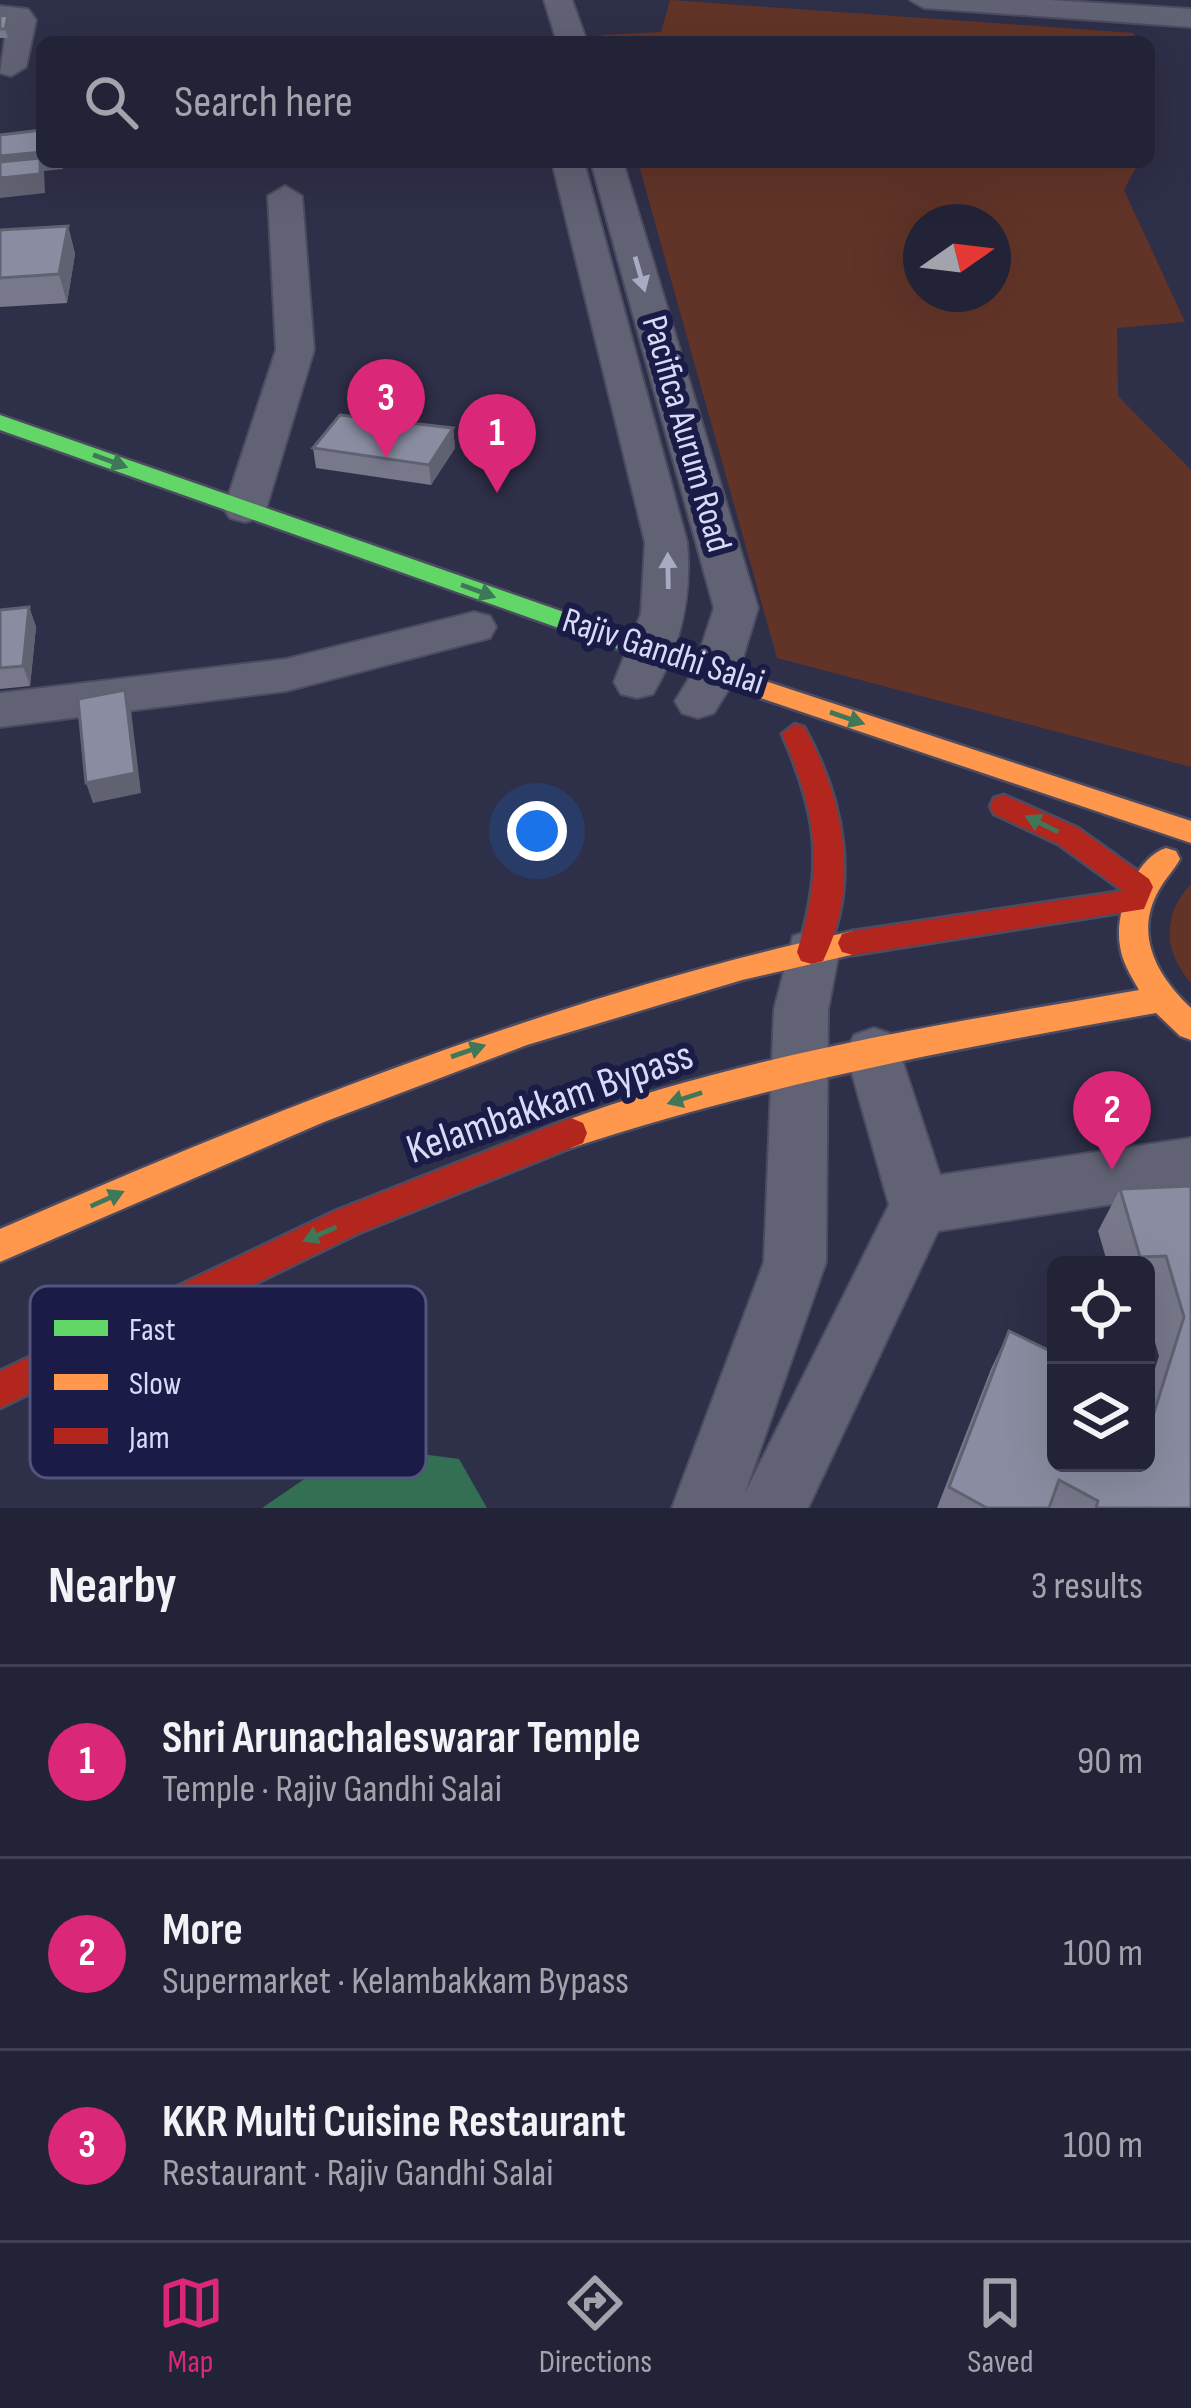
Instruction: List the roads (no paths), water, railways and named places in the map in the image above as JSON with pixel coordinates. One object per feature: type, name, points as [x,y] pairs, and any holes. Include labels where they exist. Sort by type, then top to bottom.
[{"type":"main road","name":"Rajiv Gandhi Salai","points":[[0,422],[245,509],[671,684],[1191,832]]},
{"type":"main road","points":[[0,450],[86,482]]},
{"type":"main road","name":"Rajiv Gandhi Salai","points":[[812,952],[837,860],[831,813],[785,730],[837,748]]},
{"type":"main road","points":[[984,799],[1068,836],[1137,894]]},
{"type":"main road","points":[[1183,1022],[1132,950],[1130,912],[1137,894],[1167,857],[1191,848]]},
{"type":"main road","points":[[0,1246],[235,1143],[452,1056],[626,997],[812,952],[1137,894]]},
{"type":"main road","name":"Kelambakkam Bypass","points":[[209,1286],[440,1182],[706,1091],[874,1052],[1183,1022]]},
{"type":"main road","name":"Kelambakkam Bypass","points":[[0,1390],[30,1375]]},
{"type":"street","points":[[558,0],[570,36]]},
{"type":"street","points":[[924,0],[1106,6],[1191,18]]},
{"type":"street","points":[[0,16],[18,15],[22,20],[11,68]]},
{"type":"street","name":"Pacifica Aurum Road","points":[[570,168],[666,542],[671,684]]},
{"type":"street","name":"Pacifica Aurum Road","points":[[610,168],[736,608],[671,684]]},
{"type":"street","points":[[245,509],[295,350],[285,196]]},
{"type":"street","points":[[4,720],[286,674],[466,624]]},
{"type":"street","points":[[706,1508],[795,1262],[800,1204],[801,1010],[812,952]]},
{"type":"street","points":[[773,1508],[920,1206],[874,1052]]},
{"type":"street","points":[[920,1206],[1191,1165]]},
{"type":"place","name":"KKR Multi Cuisine Restaurant","points":[[386,458]]},
{"type":"place","name":"Shri Arunachaleswarar Temple","points":[[497,493]]},
{"type":"place","name":"More","points":[[1112,1170]]}]
